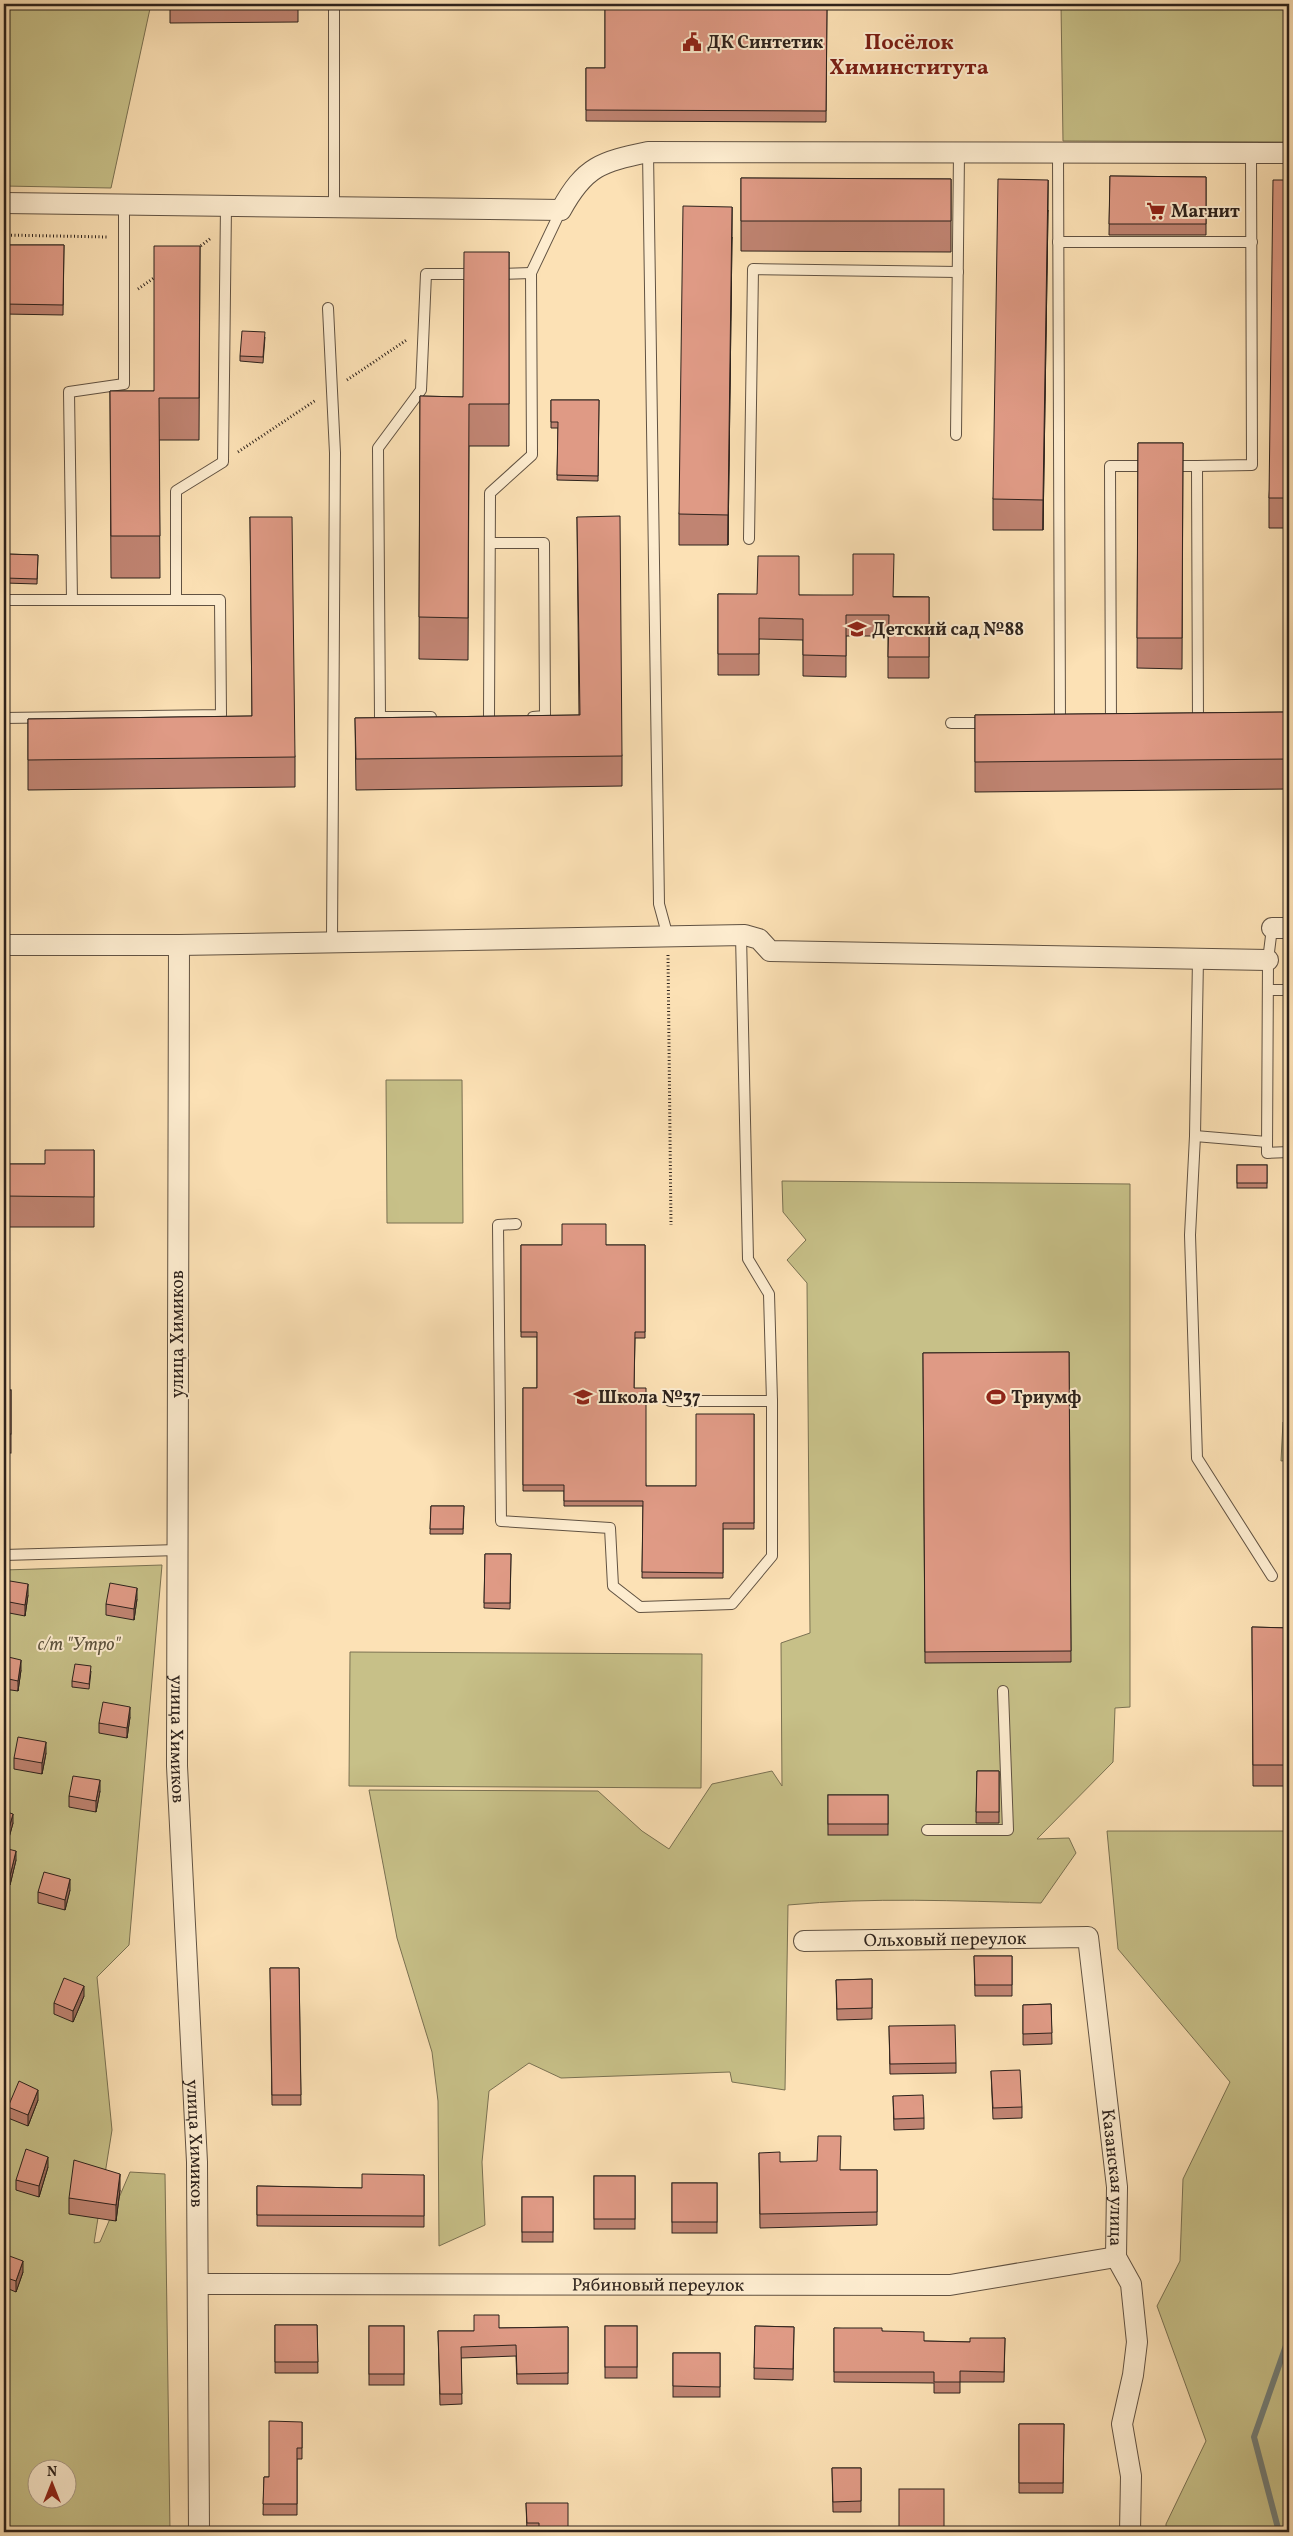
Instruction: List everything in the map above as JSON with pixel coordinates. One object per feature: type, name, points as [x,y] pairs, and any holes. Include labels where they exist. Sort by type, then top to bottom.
[{"type":"street","points":[[4,203],[561,210],[574,188],[593,168],[617,158],[648,152],[1289,153]]},
{"type":"street","points":[[4,945],[179,945],[741,935],[759,939],[770,951],[1268,960]]},
{"type":"street","name":"улица Химиков","points":[[179,945],[177,1766],[191,2007],[197,2162],[199,2532]]},
{"type":"street","name":"Ольховый переулок","points":[[804,1941],[1088,1937]]},
{"type":"street","name":"Казанская улица","points":[[1088,1937],[1117,2187],[1116,2257],[1130,2284],[1137,2342],[1133,2375],[1122,2424],[1132,2476],[1130,2532]]},
{"type":"street","name":"Рябиновый переулок","points":[[198,2284],[950,2285],[1116,2257]]},
{"type":"lane","points":[[334,4],[334,208]]},
{"type":"lane","points":[[648,152],[659,904],[668,937]]},
{"type":"lane","points":[[956,434],[959,153]]},
{"type":"lane","points":[[1058,153],[1059,722]]},
{"type":"lane","points":[[1111,722],[1110,466],[1252,465],[1251,153]]},
{"type":"lane","points":[[72,600],[69,392],[124,384],[124,205]]},
{"type":"lane","points":[[176,600],[176,492],[223,462],[226,206]]},
{"type":"lane","points":[[489,717],[490,493],[532,455],[532,273],[561,210]]},
{"type":"lane","points":[[1058,242],[1252,242]]},
{"type":"lane","points":[[749,539],[753,269],[958,272]]},
{"type":"lane","points":[[440,717],[380,717],[378,448],[422,390],[426,274],[532,273]]},
{"type":"lane","points":[[328,308],[335,453],[332,941]]},
{"type":"lane","points":[[1196,466],[1197,722]]},
{"type":"lane","points":[[490,543],[544,543],[545,716],[526,717]]},
{"type":"lane","points":[[4,600],[220,600],[220,715],[4,718]]},
{"type":"lane","points":[[951,723],[1000,723]]},
{"type":"lane","points":[[1281,928],[1268,960],[1267,1153],[1289,1152]]},
{"type":"lane","points":[[516,1224],[498,1226],[501,1521],[610,1528],[614,1586],[640,1607],[732,1604],[772,1556],[772,1401],[769,1294],[748,1259],[741,935]]},
{"type":"lane","points":[[1198,958],[1195,1136],[1190,1236],[1196,1458],[1272,1576]]},
{"type":"lane","points":[[1268,990],[1289,990]]},
{"type":"lane","points":[[1195,1136],[1267,1142]]},
{"type":"lane","points":[[670,1401],[772,1401]]},
{"type":"lane","points":[[4,1555],[178,1550]]},
{"type":"lane","points":[[927,1830],[1008,1830],[1003,1691]]},
{"type":"path","points":[[195,250],[226,228]]},
{"type":"path","points":[[4,235],[124,237]]},
{"type":"path","points":[[124,299],[163,272]]},
{"type":"path","points":[[668,937],[671,1225]]},
{"type":"green space","points":[[4,4],[151,4],[111,188],[4,186]]},
{"type":"green space","points":[[1061,4],[1289,4],[1289,142],[1063,141]]},
{"type":"green space","points":[[386,1080],[462,1080],[463,1223],[387,1223]]},
{"type":"green space","points":[[782,1181],[1130,1184],[1130,1707],[1115,1708],[1113,1762],[1037,1839],[1069,1838],[1076,1853],[1041,1903],[883,1900],[788,1905],[785,2090],[732,2082],[730,2072],[561,2078],[529,2063],[489,2091],[482,2162],[485,2225],[439,2246],[438,2101],[432,2052],[397,1938],[369,1790],[598,1791],[642,1831],[669,1849],[712,1784],[772,1771],[782,1786],[781,1643],[810,1633],[807,1283],[787,1260],[806,1240],[783,1212]]},
{"type":"green space","points":[[1289,1416],[1289,1460],[1281,1461],[1283,1422]]},
{"type":"green space","name":"с/т \"Утро\"","points":[[162,1565],[129,1945],[97,1977],[112,2130],[94,2243],[100,2242],[130,2172],[165,2174],[170,2532],[4,2532],[4,1570]]},
{"type":"green space","points":[[350,1652],[702,1654],[701,1788],[349,1786]]},
{"type":"green space","points":[[1107,1831],[1289,1831],[1289,2532],[1166,2532],[1166,2524],[1206,2441],[1157,2306],[1180,2261],[1183,2179],[1230,2082],[1118,1949]]},
{"type":"building","points":[[170,4],[298,4],[298,6],[170,7]]},
{"type":"building","points":[[605,4],[827,4],[826,111],[586,110],[586,68],[605,68]]},
{"type":"building","points":[[1110,176],[1206,177],[1206,224],[1109,224]]},
{"type":"building","points":[[741,178],[951,179],[951,221],[741,221]]},
{"type":"building","points":[[998,179],[1048,180],[1043,500],[993,499]]},
{"type":"building","points":[[1273,180],[1289,180],[1289,498],[1269,498]]},
{"type":"building","points":[[683,206],[732,207],[728,515],[679,514]]},
{"type":"building","points":[[4,245],[64,245],[63,305],[4,304]]},
{"type":"building","points":[[154,246],[200,246],[199,398],[159,398],[160,536],[111,536],[110,391],[154,391]]},
{"type":"building","points":[[464,252],[509,252],[509,404],[469,404],[468,618],[419,617],[420,396],[463,397]]},
{"type":"building","points":[[242,331],[265,332],[263,357],[240,356]]},
{"type":"building","points":[[551,400],[599,400],[598,476],[557,475],[558,422],[551,422]]},
{"type":"building","points":[[1138,443],[1183,443],[1182,638],[1137,638]]},
{"type":"building","points":[[620,516],[622,756],[356,759],[355,718],[580,715],[577,517]]},
{"type":"building","points":[[250,517],[292,517],[295,757],[28,760],[28,719],[252,716]]},
{"type":"building","points":[[6,554],[38,555],[37,579],[5,578]]},
{"type":"building","points":[[853,554],[894,554],[893,597],[929,597],[929,657],[888,657],[889,615],[846,615],[846,656],[803,655],[803,619],[759,618],[759,654],[718,654],[718,594],[757,594],[758,556],[799,556],[799,595],[853,595]]},
{"type":"building","points":[[1289,712],[1289,759],[975,762],[975,715]]},
{"type":"building","points":[[45,1150],[94,1150],[94,1197],[4,1196],[4,1164],[45,1164]]},
{"type":"building","points":[[1237,1165],[1267,1165],[1267,1183],[1237,1183]]},
{"type":"building","points":[[562,1224],[606,1224],[606,1245],[645,1245],[645,1332],[635,1332],[634,1388],[646,1388],[646,1486],[696,1486],[696,1414],[754,1414],[754,1523],[723,1523],[723,1573],[642,1572],[643,1501],[564,1501],[564,1485],[523,1485],[523,1388],[537,1388],[537,1332],[521,1332],[521,1245],[562,1245]]},
{"type":"building","points":[[1069,1352],[1071,1651],[925,1652],[923,1353]]},
{"type":"building","points":[[4,1390],[11,1390],[11,1434],[4,1434]]},
{"type":"building","points":[[431,1506],[464,1506],[463,1529],[430,1529]]},
{"type":"building","points":[[485,1554],[511,1554],[510,1603],[484,1603]]},
{"type":"building","points":[[4,1580],[28,1584],[25,1605],[4,1601]]},
{"type":"building","points":[[110,1583],[137,1588],[134,1609],[106,1604]]},
{"type":"building","points":[[1252,1627],[1289,1628],[1289,1765],[1253,1765]]},
{"type":"building","points":[[4,1656],[21,1660],[18,1681],[4,1678]]},
{"type":"building","points":[[75,1664],[91,1666],[89,1684],[72,1681]]},
{"type":"building","points":[[103,1702],[130,1707],[127,1728],[99,1723]]},
{"type":"building","points":[[18,1737],[46,1742],[42,1763],[14,1758]]},
{"type":"building","points":[[977,1771],[999,1771],[999,1812],[976,1812]]},
{"type":"building","points":[[73,1776],[100,1780],[96,1801],[69,1796]]},
{"type":"building","points":[[828,1795],[888,1795],[888,1824],[828,1824]]},
{"type":"building","points":[[4,1811],[13,1814],[4,1846]]},
{"type":"building","points":[[4,1848],[16,1851],[10,1876],[4,1873]]},
{"type":"building","points":[[44,1872],[70,1879],[65,1900],[38,1892]]},
{"type":"building","points":[[974,1956],[1012,1956],[1012,1985],[975,1985]]},
{"type":"building","points":[[270,1968],[299,1968],[301,2095],[272,2095]]},
{"type":"building","points":[[64,1978],[84,1986],[73,2011],[54,2003]]},
{"type":"building","points":[[872,1979],[872,2008],[837,2009],[836,1980]]},
{"type":"building","points":[[1051,2004],[1052,2033],[1023,2034],[1023,2005]]},
{"type":"building","points":[[955,2025],[956,2063],[890,2064],[889,2026]]},
{"type":"building","points":[[1020,2070],[1022,2107],[993,2108],[991,2071]]},
{"type":"building","points":[[19,2081],[38,2090],[28,2115],[8,2107]]},
{"type":"building","points":[[923,2095],[924,2118],[894,2119],[893,2096]]},
{"type":"building","points":[[818,2136],[841,2136],[840,2170],[877,2170],[877,2212],[760,2214],[759,2153],[780,2152],[780,2162],[817,2161]]},
{"type":"building","points":[[26,2149],[48,2157],[39,2186],[16,2180]]},
{"type":"building","points":[[74,2160],[120,2174],[116,2205],[69,2198]]},
{"type":"building","points":[[362,2174],[424,2175],[424,2216],[257,2215],[257,2186],[362,2188]]},
{"type":"building","points":[[594,2176],[635,2176],[635,2219],[594,2219]]},
{"type":"building","points":[[672,2183],[717,2183],[717,2222],[672,2222]]},
{"type":"building","points":[[522,2197],[553,2197],[553,2232],[522,2232]]},
{"type":"building","points":[[4,2254],[23,2261],[16,2281],[4,2277]]},
{"type":"building","points":[[474,2315],[499,2315],[499,2328],[568,2327],[568,2373],[517,2374],[516,2345],[461,2347],[462,2394],[440,2394],[438,2331],[474,2331]]},
{"type":"building","points":[[275,2325],[317,2325],[318,2362],[275,2362]]},
{"type":"building","points":[[369,2326],[404,2326],[404,2374],[369,2374]]},
{"type":"building","points":[[605,2326],[637,2326],[637,2367],[605,2367]]},
{"type":"building","points":[[755,2326],[794,2327],[793,2369],[754,2368]]},
{"type":"building","points":[[834,2328],[882,2328],[882,2331],[924,2332],[924,2341],[970,2342],[970,2338],[1005,2338],[1004,2372],[960,2371],[960,2382],[934,2382],[934,2372],[834,2372]]},
{"type":"building","points":[[673,2353],[720,2353],[720,2387],[673,2386]]},
{"type":"building","points":[[269,2421],[302,2422],[302,2448],[297,2448],[297,2504],[263,2504],[264,2477],[269,2477]]},
{"type":"building","points":[[1019,2424],[1064,2424],[1063,2483],[1019,2483]]},
{"type":"building","points":[[832,2468],[861,2468],[861,2501],[833,2502]]},
{"type":"building","points":[[899,2489],[944,2489],[944,2532],[899,2532]]},
{"type":"building","points":[[526,2503],[568,2503],[568,2532],[539,2532],[539,2523],[527,2523]]},
{"type":"waterway","points":[[1279,2532],[1254,2437],[1289,2337]]},
{"type":"place","name":"ДК Синтетик","points":[[692,42]]},
{"type":"place","name":"Магнит","points":[[1156,211]]},
{"type":"place","name":"Детский сад №88","points":[[857,629]]},
{"type":"place","name":"Школа №37","points":[[583,1397]]},
{"type":"place","name":"Триумф","points":[[996,1397]]},
{"type":"district","name":"Посёлок Химинститута","points":[[909,54]]}]
